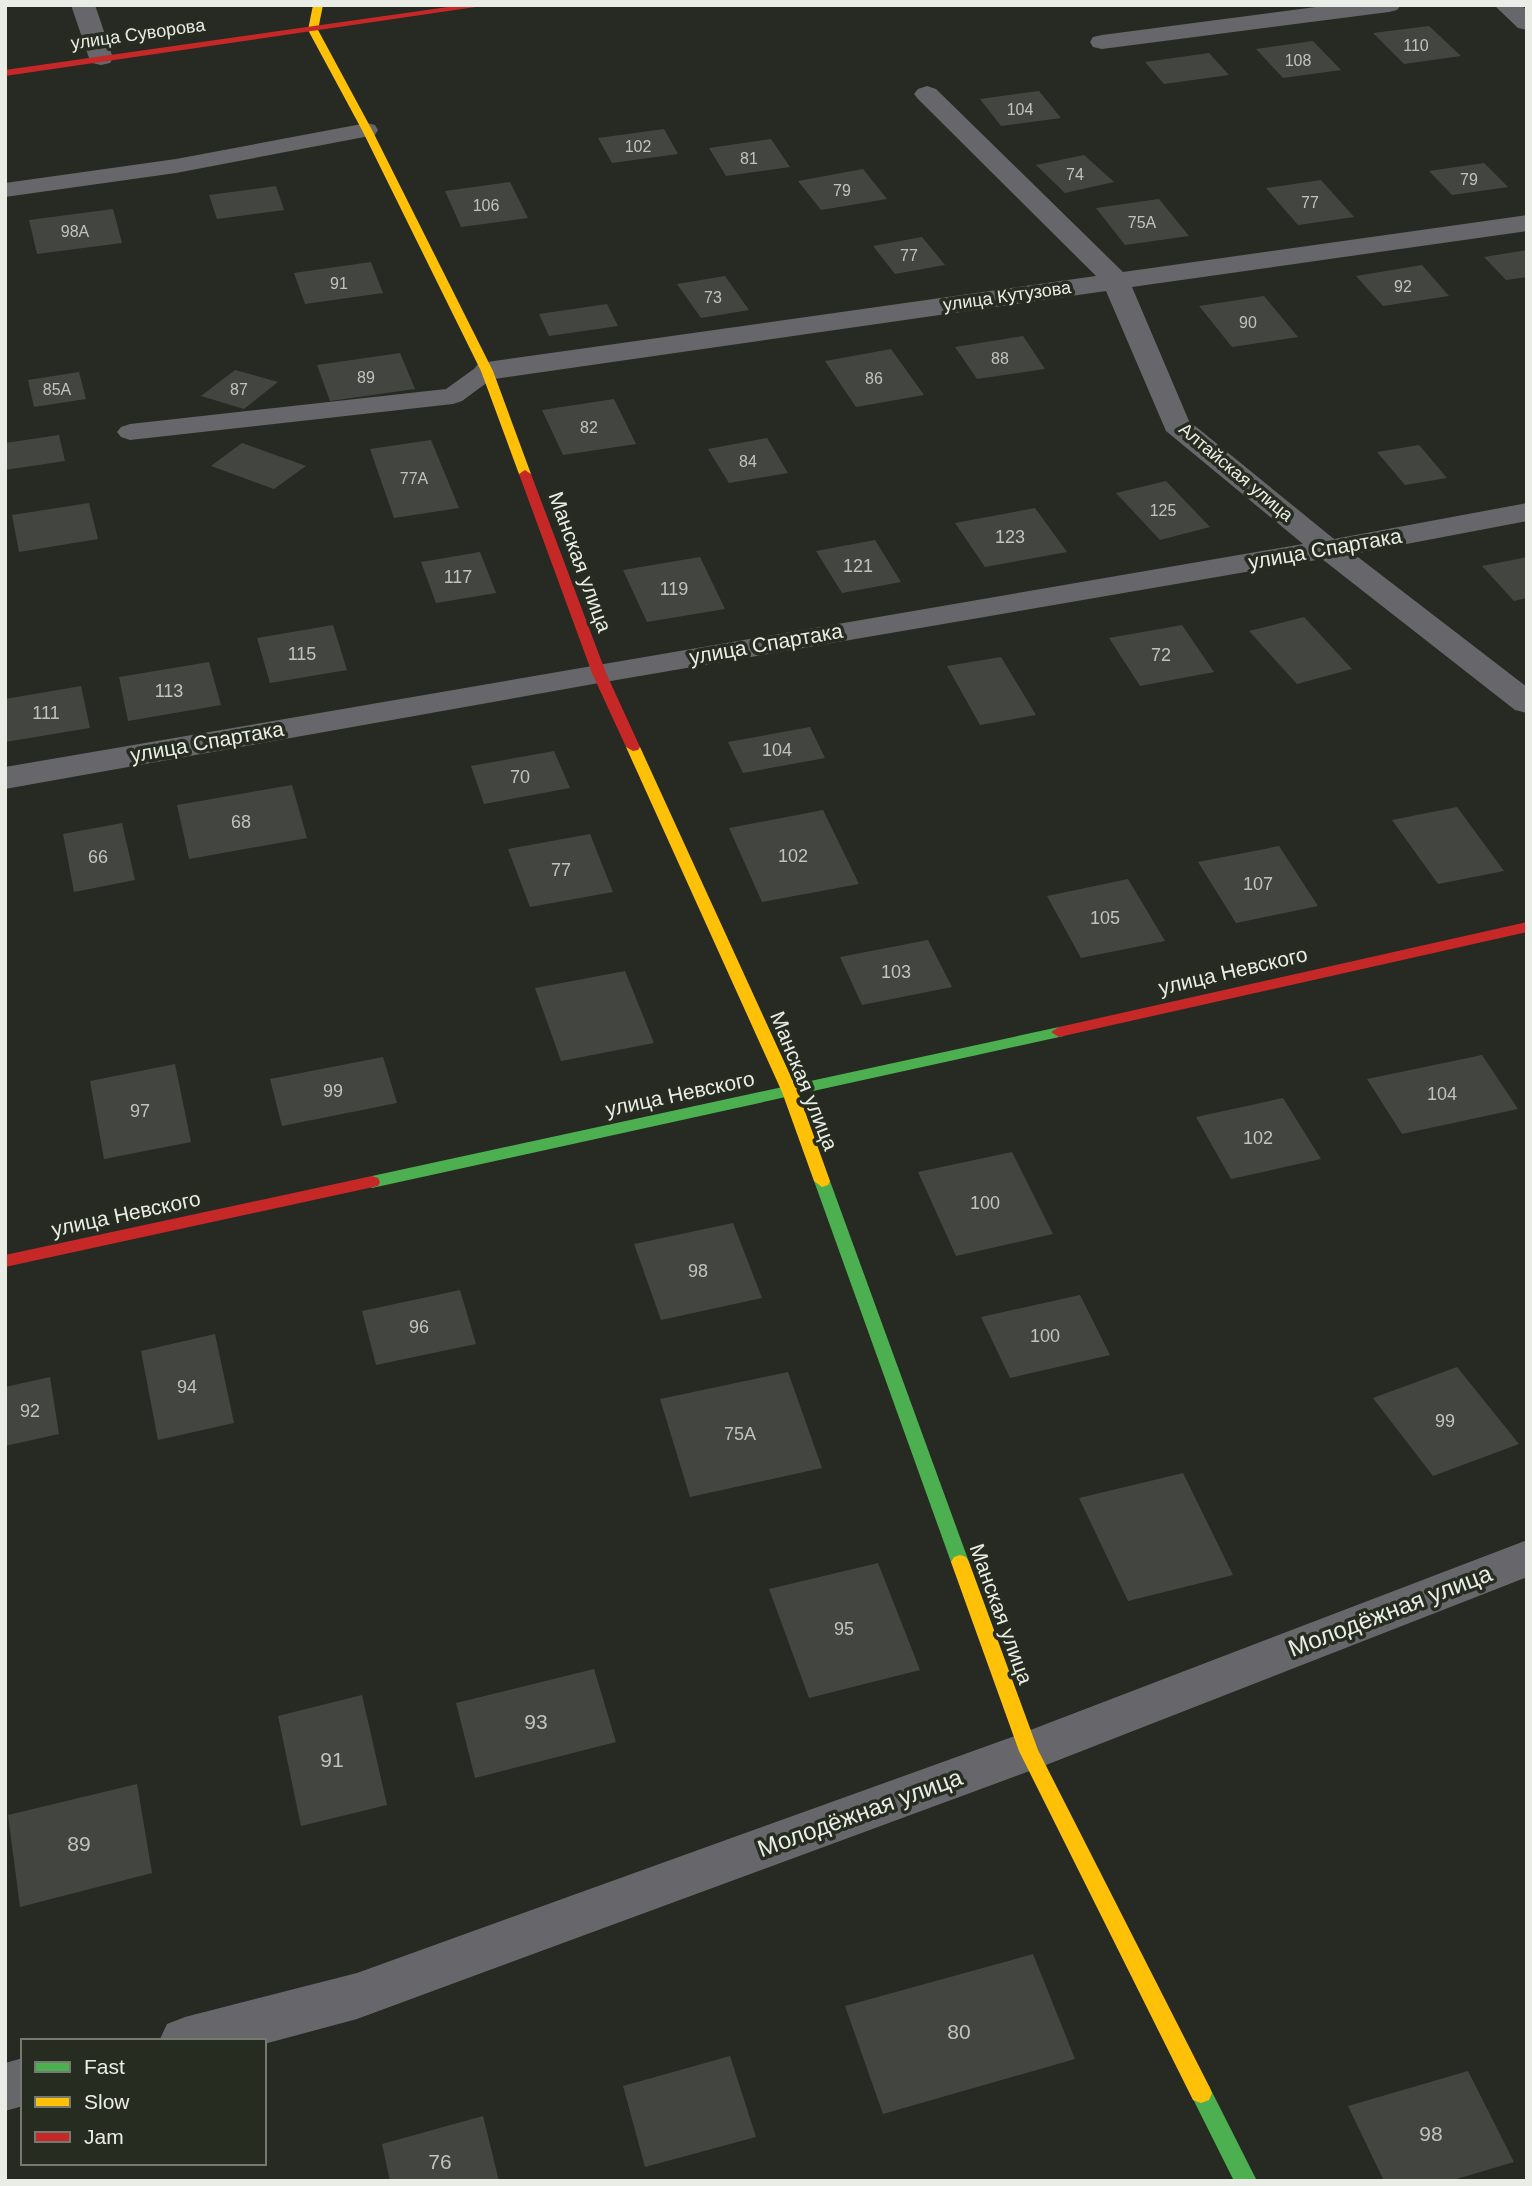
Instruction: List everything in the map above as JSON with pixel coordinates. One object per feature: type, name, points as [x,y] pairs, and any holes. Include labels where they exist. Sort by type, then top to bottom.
[{"type":"street","points":[[83,5],[101,58]]},
{"type":"street","points":[[313,30],[318,5]]},
{"type":"street","name":"улица Суворова","points":[[5,73],[484,5]]},
{"type":"street","points":[[1102,42],[1389,5]]},
{"type":"street","points":[[1506,5],[1527,23]]},
{"type":"street","name":"Манская улица","points":[[313,30],[367,130],[487,371],[599,673],[790,1092],[1029,1751],[1246,2181]]},
{"type":"street","name":"Алтайская улица","points":[[927,94],[1115,280],[1176,425],[1328,549],[1527,703]]},
{"type":"street","name":"улица Кутузова","points":[[487,371],[1527,223]]},
{"type":"street","name":"улица Спартака","points":[[5,778],[599,673],[1328,549],[1527,512]]},
{"type":"street","name":"улица Невского","points":[[5,1261],[790,1092],[1527,928]]},
{"type":"street","name":"Молодёжная улица","points":[[193,2039],[357,1997],[1029,1751],[1527,1558]]},
{"type":"lane","points":[[5,190],[176,166],[367,130]]},
{"type":"lane","points":[[130,432],[453,396],[487,371]]},
{"type":"building","points":[[1429,26],[1461,56],[1404,64],[1373,33]]},
{"type":"building","points":[[1313,41],[1341,70],[1283,78],[1256,49]]},
{"type":"building","points":[[1209,53],[1229,75],[1164,84],[1145,62]]},
{"type":"building","points":[[1039,91],[1061,118],[1001,126],[980,99]]},
{"type":"building","points":[[664,129],[678,154],[612,163],[598,138]]},
{"type":"building","points":[[771,139],[790,167],[726,176],[709,148]]},
{"type":"building","points":[[1084,155],[1114,182],[1065,193],[1036,165]]},
{"type":"building","points":[[1484,163],[1508,187],[1452,195],[1429,171]]},
{"type":"building","points":[[863,169],[887,199],[821,210],[798,181]]},
{"type":"building","points":[[1321,180],[1354,217],[1298,225],[1266,188]]},
{"type":"building","points":[[510,182],[528,218],[461,227],[445,191]]},
{"type":"building","points":[[276,186],[284,210],[217,219],[209,195]]},
{"type":"building","points":[[1159,199],[1189,236],[1125,245],[1096,208]]},
{"type":"building","points":[[113,209],[122,243],[37,254],[29,220]]},
{"type":"building","points":[[922,237],[945,265],[895,274],[873,246]]},
{"type":"building","points":[[1527,250],[1527,277],[1506,280],[1484,257]]},
{"type":"building","points":[[371,262],[383,293],[305,304],[294,273]]},
{"type":"building","points":[[1422,265],[1449,296],[1383,306],[1356,276]]},
{"type":"building","points":[[725,276],[749,310],[701,318],[677,284]]},
{"type":"building","points":[[1264,296],[1298,337],[1232,347],[1199,306]]},
{"type":"building","points":[[607,304],[618,326],[549,336],[539,314]]},
{"type":"building","points":[[1023,336],[1045,369],[977,379],[955,347]]},
{"type":"building","points":[[891,349],[924,395],[856,407],[825,361]]},
{"type":"building","points":[[400,353],[415,389],[330,401],[317,365]]},
{"type":"building","points":[[235,370],[278,382],[244,409],[201,396]]},
{"type":"building","points":[[79,372],[86,399],[34,407],[28,380]]},
{"type":"building","points":[[614,399],[636,444],[563,455],[542,410]]},
{"type":"building","points":[[59,435],[65,461],[5,470],[5,443]]},
{"type":"building","points":[[767,438],[788,473],[729,483],[708,449]]},
{"type":"building","points":[[431,440],[459,508],[394,518],[370,449]]},
{"type":"building","points":[[242,443],[306,466],[274,489],[211,466]]},
{"type":"building","points":[[1419,445],[1447,478],[1405,485],[1377,452]]},
{"type":"building","points":[[1166,481],[1210,527],[1160,540],[1116,493]]},
{"type":"building","points":[[89,503],[98,539],[19,552],[12,515]]},
{"type":"building","points":[[1035,508],[1067,552],[985,567],[955,523]]},
{"type":"building","points":[[875,540],[901,582],[842,593],[816,551]]},
{"type":"building","points":[[480,552],[496,593],[436,603],[421,562]]},
{"type":"building","points":[[700,557],[725,609],[647,622],[623,570]]},
{"type":"building","points":[[1527,557],[1527,598],[1514,601],[1482,566]]},
{"type":"building","points":[[1304,617],[1352,669],[1297,684],[1249,631]]},
{"type":"building","points":[[333,625],[347,670],[270,683],[257,638]]},
{"type":"building","points":[[1182,625],[1214,672],[1140,686],[1109,638]]},
{"type":"building","points":[[1001,657],[1036,715],[980,725],[947,666]]},
{"type":"building","points":[[209,662],[221,705],[128,721],[119,677]]},
{"type":"building","points":[[81,686],[90,728],[5,742],[5,699]]},
{"type":"building","points":[[810,727],[825,758],[743,773],[728,742]]},
{"type":"building","points":[[554,751],[570,788],[484,804],[471,766]]},
{"type":"building","points":[[292,785],[307,838],[189,859],[177,805]]},
{"type":"building","points":[[1457,807],[1504,871],[1438,884],[1392,820]]},
{"type":"building","points":[[823,810],[859,884],[762,902],[729,828]]},
{"type":"building","points":[[122,823],[135,880],[74,892],[63,834]]},
{"type":"building","points":[[590,834],[613,892],[530,907],[508,849]]},
{"type":"building","points":[[1279,846],[1318,906],[1236,923],[1198,862]]},
{"type":"building","points":[[1128,879],[1165,941],[1081,958],[1047,896]]},
{"type":"building","points":[[928,940],[952,987],[862,1005],[840,957]]},
{"type":"building","points":[[625,971],[654,1043],[561,1061],[535,988]]},
{"type":"building","points":[[1482,1055],[1518,1109],[1402,1134],[1367,1079]]},
{"type":"building","points":[[383,1057],[397,1103],[282,1126],[270,1079]]},
{"type":"building","points":[[175,1064],[191,1142],[104,1159],[90,1081]]},
{"type":"building","points":[[1283,1098],[1321,1159],[1231,1179],[1196,1117]]},
{"type":"building","points":[[1012,1152],[1053,1234],[956,1256],[918,1172]]},
{"type":"building","points":[[733,1223],[762,1298],[661,1320],[634,1244]]},
{"type":"building","points":[[460,1290],[476,1344],[376,1365],[362,1311]]},
{"type":"building","points":[[1080,1295],[1110,1355],[1010,1378],[981,1317]]},
{"type":"building","points":[[215,1334],[234,1423],[158,1440],[141,1351]]},
{"type":"building","points":[[1457,1367],[1519,1444],[1433,1476],[1373,1398]]},
{"type":"building","points":[[788,1372],[822,1468],[690,1497],[660,1399]]},
{"type":"building","points":[[50,1377],[59,1434],[5,1446],[5,1387]]},
{"type":"building","points":[[1183,1473],[1233,1575],[1128,1601],[1079,1498]]},
{"type":"building","points":[[878,1563],[920,1670],[809,1698],[769,1589]]},
{"type":"building","points":[[594,1669],[616,1742],[475,1778],[456,1703]]},
{"type":"building","points":[[362,1695],[387,1805],[301,1826],[278,1716]]},
{"type":"building","points":[[137,1784],[152,1873],[20,1907],[8,1815]]},
{"type":"building","points":[[1033,1954],[1075,2059],[883,2114],[845,2006]]},
{"type":"building","points":[[730,2056],[756,2137],[645,2167],[623,2086]]},
{"type":"building","points":[[1468,2071],[1514,2162],[1450,2181],[1384,2181],[1348,2106]]},
{"type":"building","points":[[483,2116],[499,2181],[390,2181],[382,2144]]},
{"type":"traffic: fast","points":[[372,1182],[1059,1032]]},
{"type":"traffic: fast","points":[[822,1181],[960,1562]]},
{"type":"traffic: fast","points":[[1201,2093],[1246,2181]]},
{"type":"traffic: slow","points":[[318,5],[313,30],[367,130],[487,371],[525,474]]},
{"type":"traffic: slow","points":[[633,747],[790,1092],[822,1181]]},
{"type":"traffic: slow","points":[[960,1562],[1029,1751],[1201,2093]]},
{"type":"traffic: jam","points":[[5,73],[484,5]]},
{"type":"traffic: jam","points":[[525,474],[599,673],[633,747]]},
{"type":"traffic: jam","points":[[1059,1032],[1527,927]]},
{"type":"traffic: jam","points":[[5,1261],[372,1182]]}]
